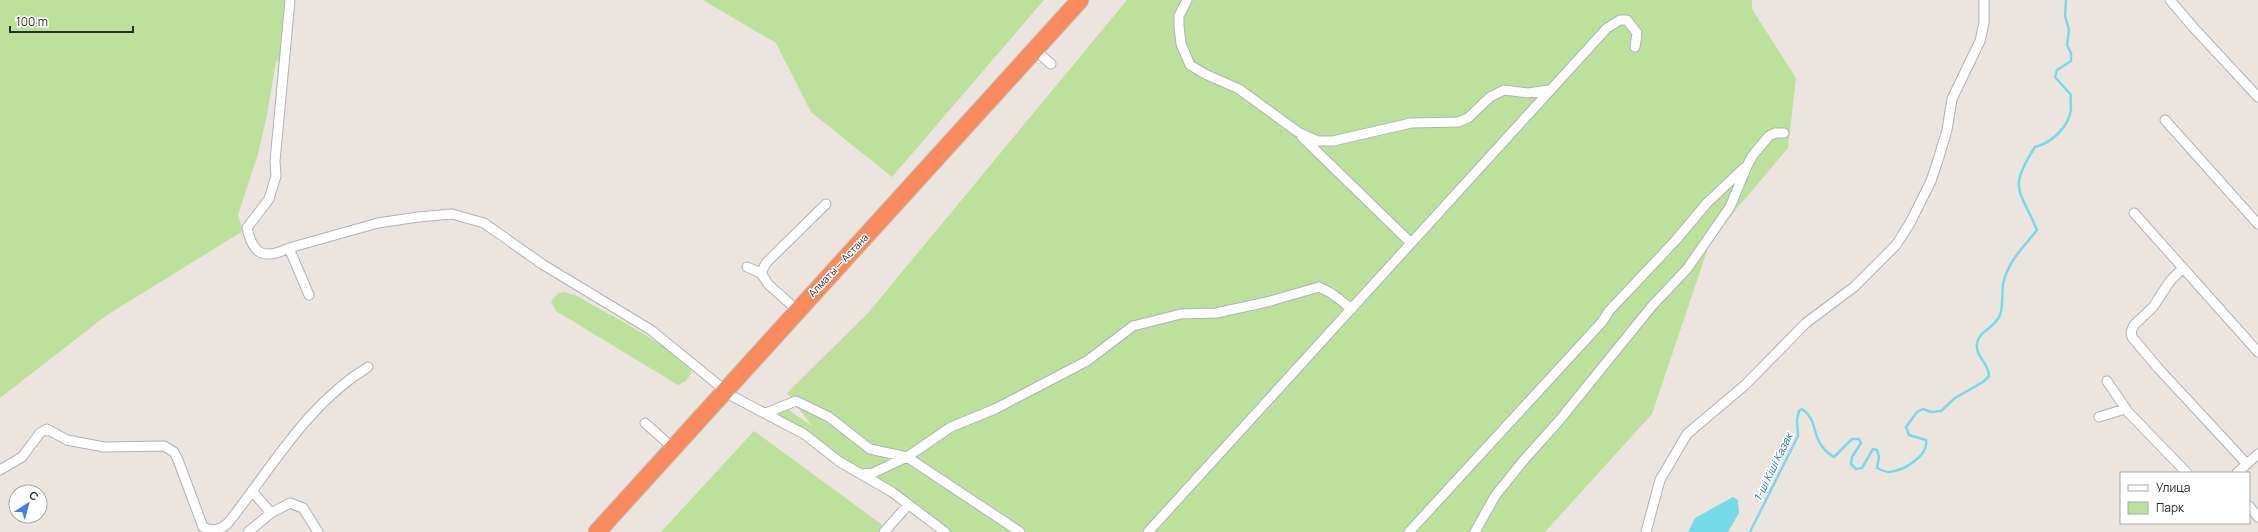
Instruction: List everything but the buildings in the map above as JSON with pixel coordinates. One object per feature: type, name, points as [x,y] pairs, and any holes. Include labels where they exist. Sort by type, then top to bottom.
[{"type":"highway","name":"Алматы — Астана","points":[[597,532],[724,390],[1080,0]]},
{"type":"street","points":[[290,0],[275,161],[276,176],[269,199],[247,228],[250,242],[256,251],[270,255],[289,248],[389,221],[436,214],[452,214],[474,219],[494,228],[542,264],[651,330],[724,390],[804,434],[840,462],[862,474],[945,532]]},
{"type":"street","points":[[1187,0],[1179,16],[1181,44],[1186,61],[1200,72],[1221,80],[1252,97],[1298,132],[1351,187],[1410,242]]},
{"type":"street","points":[[1646,532],[1660,480],[1687,434],[1745,385],[1806,324],[1854,287],[1896,245],[1910,223],[1930,181],[1938,160],[1947,130],[1952,99],[1980,42],[1984,23],[1984,0]]},
{"type":"street","points":[[2170,0],[2258,97]]},
{"type":"street","points":[[1148,532],[1352,309],[1410,242],[1607,28],[1616,21],[1627,20],[1634,26],[1637,33],[1635,47]]},
{"type":"street","points":[[1035,50],[1051,64]]},
{"type":"street","points":[[1298,132],[1318,141],[1333,142],[1411,122],[1458,122],[1468,118],[1490,97],[1504,90],[1528,93],[1549,90]]},
{"type":"street","points":[[2165,120],[2258,224]]},
{"type":"street","points":[[1409,532],[1602,322],[1609,312],[1675,241],[1707,203],[1746,166],[1769,136],[1774,133],[1784,133]]},
{"type":"street","points":[[1474,532],[1495,496],[1523,461],[1558,422],[1652,306],[1687,269],[1730,207],[1746,166]]},
{"type":"street","points":[[761,273],[766,263],[826,204]]},
{"type":"street","points":[[2134,213],[2182,269],[2258,352]]},
{"type":"street","points":[[289,248],[309,295]]},
{"type":"street","points":[[747,267],[761,273],[768,284],[797,310]]},
{"type":"street","points":[[2182,269],[2170,281],[2153,307],[2134,325],[2132,337],[2158,368],[2247,464]]},
{"type":"street","points":[[862,474],[873,473],[907,457],[951,427],[995,409],[1087,361],[1133,326],[1181,314],[1216,313],[1267,302],[1319,287],[1352,309]]},
{"type":"street","points":[[0,470],[22,457],[40,433],[50,429],[67,440],[104,447],[157,445],[170,448],[178,460],[203,527],[212,531],[222,528],[228,523],[304,423],[354,375],[368,367]]},
{"type":"street","points":[[2107,381],[2125,409],[2186,472]]},
{"type":"street","points":[[766,413],[796,401],[829,417],[870,449],[907,457],[1020,532]]},
{"type":"street","points":[[2099,417],[2125,409]]},
{"type":"street","points":[[645,423],[673,448]]},
{"type":"street","points":[[2238,472],[2258,454]]},
{"type":"street","points":[[252,491],[271,513]]},
{"type":"street","points":[[248,532],[271,513],[290,503],[297,504],[308,514],[318,532]]},
{"type":"street","points":[[884,532],[908,505]]},
{"type":"street","points":[[2250,507],[2258,516]]},
{"type":"green space","points":[[0,0],[290,0],[285,62],[276,61],[267,115],[258,154],[238,215],[243,231],[107,315],[0,398]]},
{"type":"green space","points":[[703,0],[1044,0],[892,177],[811,112],[776,43]]},
{"type":"green space","points":[[1127,0],[1752,0],[1752,9],[1796,78],[1788,148],[1711,239],[1652,414],[1545,532],[948,532],[769,416],[787,409],[812,426],[787,393],[868,313]]},
{"type":"green space","points":[[565,292],[577,296],[622,321],[672,353],[692,372],[686,381],[678,385],[556,311],[551,302],[558,293]]},
{"type":"green space","points":[[754,431],[892,532],[661,532]]},
{"type":"water","points":[[1733,497],[1738,500],[1739,513],[1728,532],[1688,532],[1695,518]]},
{"type":"waterway","name":"1-ші Кіші Казак","points":[[1750,532],[1798,436],[1797,420],[1799,411],[1802,409],[1808,414],[1821,445],[1834,457],[1852,439],[1859,439],[1861,443],[1852,457],[1851,464],[1856,469],[1862,468],[1873,449],[1877,450],[1879,457],[1877,468],[1888,472],[1895,471],[1914,462],[1926,446],[1926,440],[1909,435],[1906,427],[1917,412],[1923,409],[1931,412],[1941,411],[1955,398],[1983,382],[1989,376],[1987,367],[1978,352],[1978,339],[1998,319],[2002,308],[2003,284],[2008,268],[2037,230],[2021,196],[2019,188],[2021,172],[2035,147],[2047,142],[2063,129],[2071,110],[2071,95],[2055,77],[2057,70],[2071,61],[2071,53],[2067,45],[2069,30],[2065,16],[2066,0]]}]
